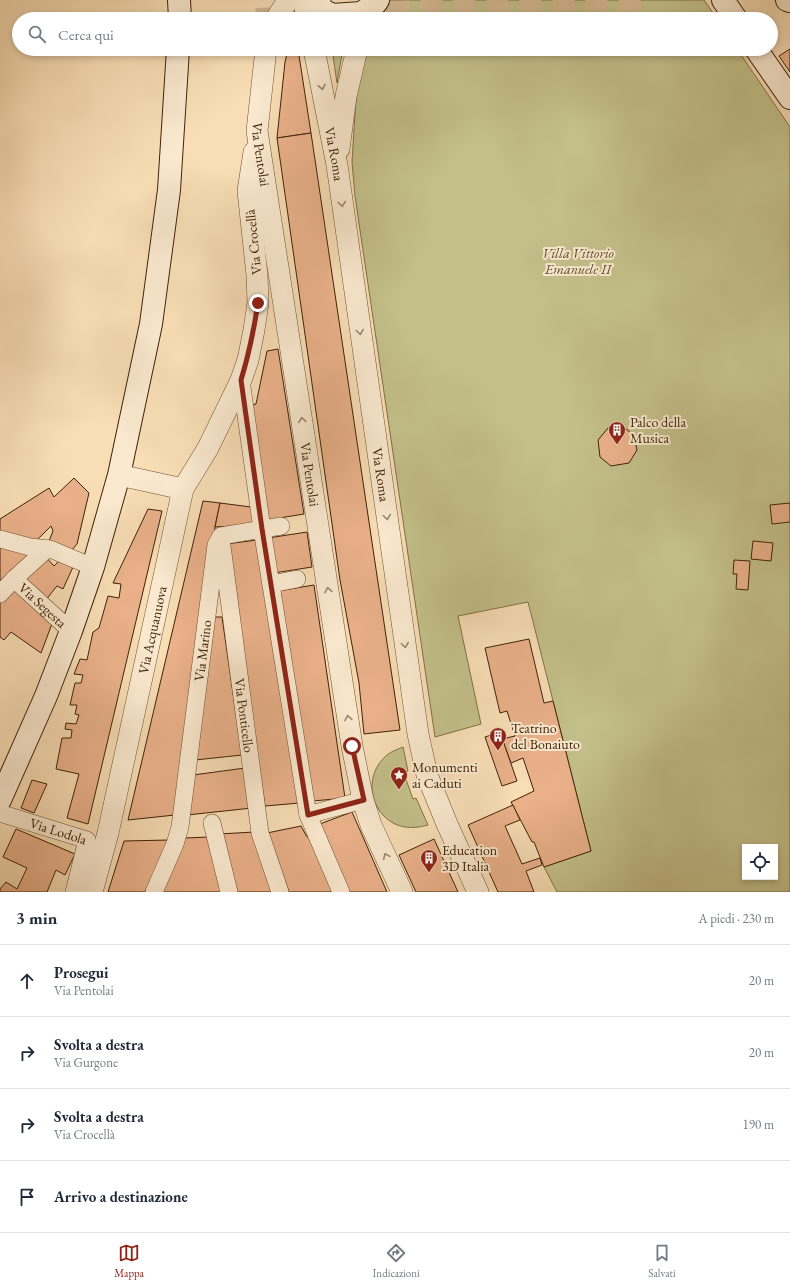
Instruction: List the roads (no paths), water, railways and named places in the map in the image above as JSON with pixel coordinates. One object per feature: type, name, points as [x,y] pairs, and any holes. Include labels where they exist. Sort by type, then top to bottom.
[{"type":"main road","points":[[179,0],[180,12]]},
{"type":"main road","points":[[723,0],[731,12]]},
{"type":"main road","points":[[363,12],[374,7]]},
{"type":"main road","points":[[0,800],[46,696],[71,631],[93,567],[121,466],[151,324],[169,190],[178,56]]},
{"type":"main road","points":[[761,56],[790,98]]},
{"type":"street","points":[[280,12],[288,0]]},
{"type":"street","name":"Via Pentolai","points":[[265,56],[257,131],[352,746],[371,826],[402,892]]},
{"type":"street","name":"Via Roma","points":[[315,56],[337,165],[418,734],[427,776],[478,892]]},
{"type":"street","points":[[337,165],[346,96],[355,56]]},
{"type":"street","name":"Via Crocellà","points":[[257,131],[248,192],[257,275],[258,303],[248,360],[241,380],[262,529],[308,815],[341,892]]},
{"type":"street","name":"Via Acquanuova","points":[[92,892],[108,833],[183,489],[208,448],[241,380]]},
{"type":"street","points":[[121,466],[183,489]]},
{"type":"street","points":[[221,536],[281,526]]},
{"type":"street","name":"Via Marino","points":[[154,892],[175,844],[180,827],[216,545],[221,536]]},
{"type":"street","name":"Via Ponticello","points":[[221,536],[260,833],[280,892]]},
{"type":"street","points":[[0,539],[30,547],[47,549],[93,567]]},
{"type":"street","points":[[0,594],[47,549]]},
{"type":"street","name":"Via Segesta","points":[[14,579],[71,631]]},
{"type":"street","points":[[271,584],[297,579]]},
{"type":"street","points":[[308,815],[364,800]]},
{"type":"street","name":"Via Lodola","points":[[0,813],[88,840],[74,892]]},
{"type":"street","points":[[212,823],[229,892]]},
{"type":"tunnel","points":[[399,12],[644,0]]},
{"type":"place","name":"Palco della Musica","points":[[617,445]]},
{"type":"place","name":"Teatrino del Bonaiuto","points":[[498,751]]},
{"type":"place","name":"Monumenti ai Caduti","points":[[399,790]]},
{"type":"place","name":"Education 3D Italia","points":[[429,873]]},
{"type":"park label","name":"Villa Vittorio Emanuele II","points":[[578,262]]}]
